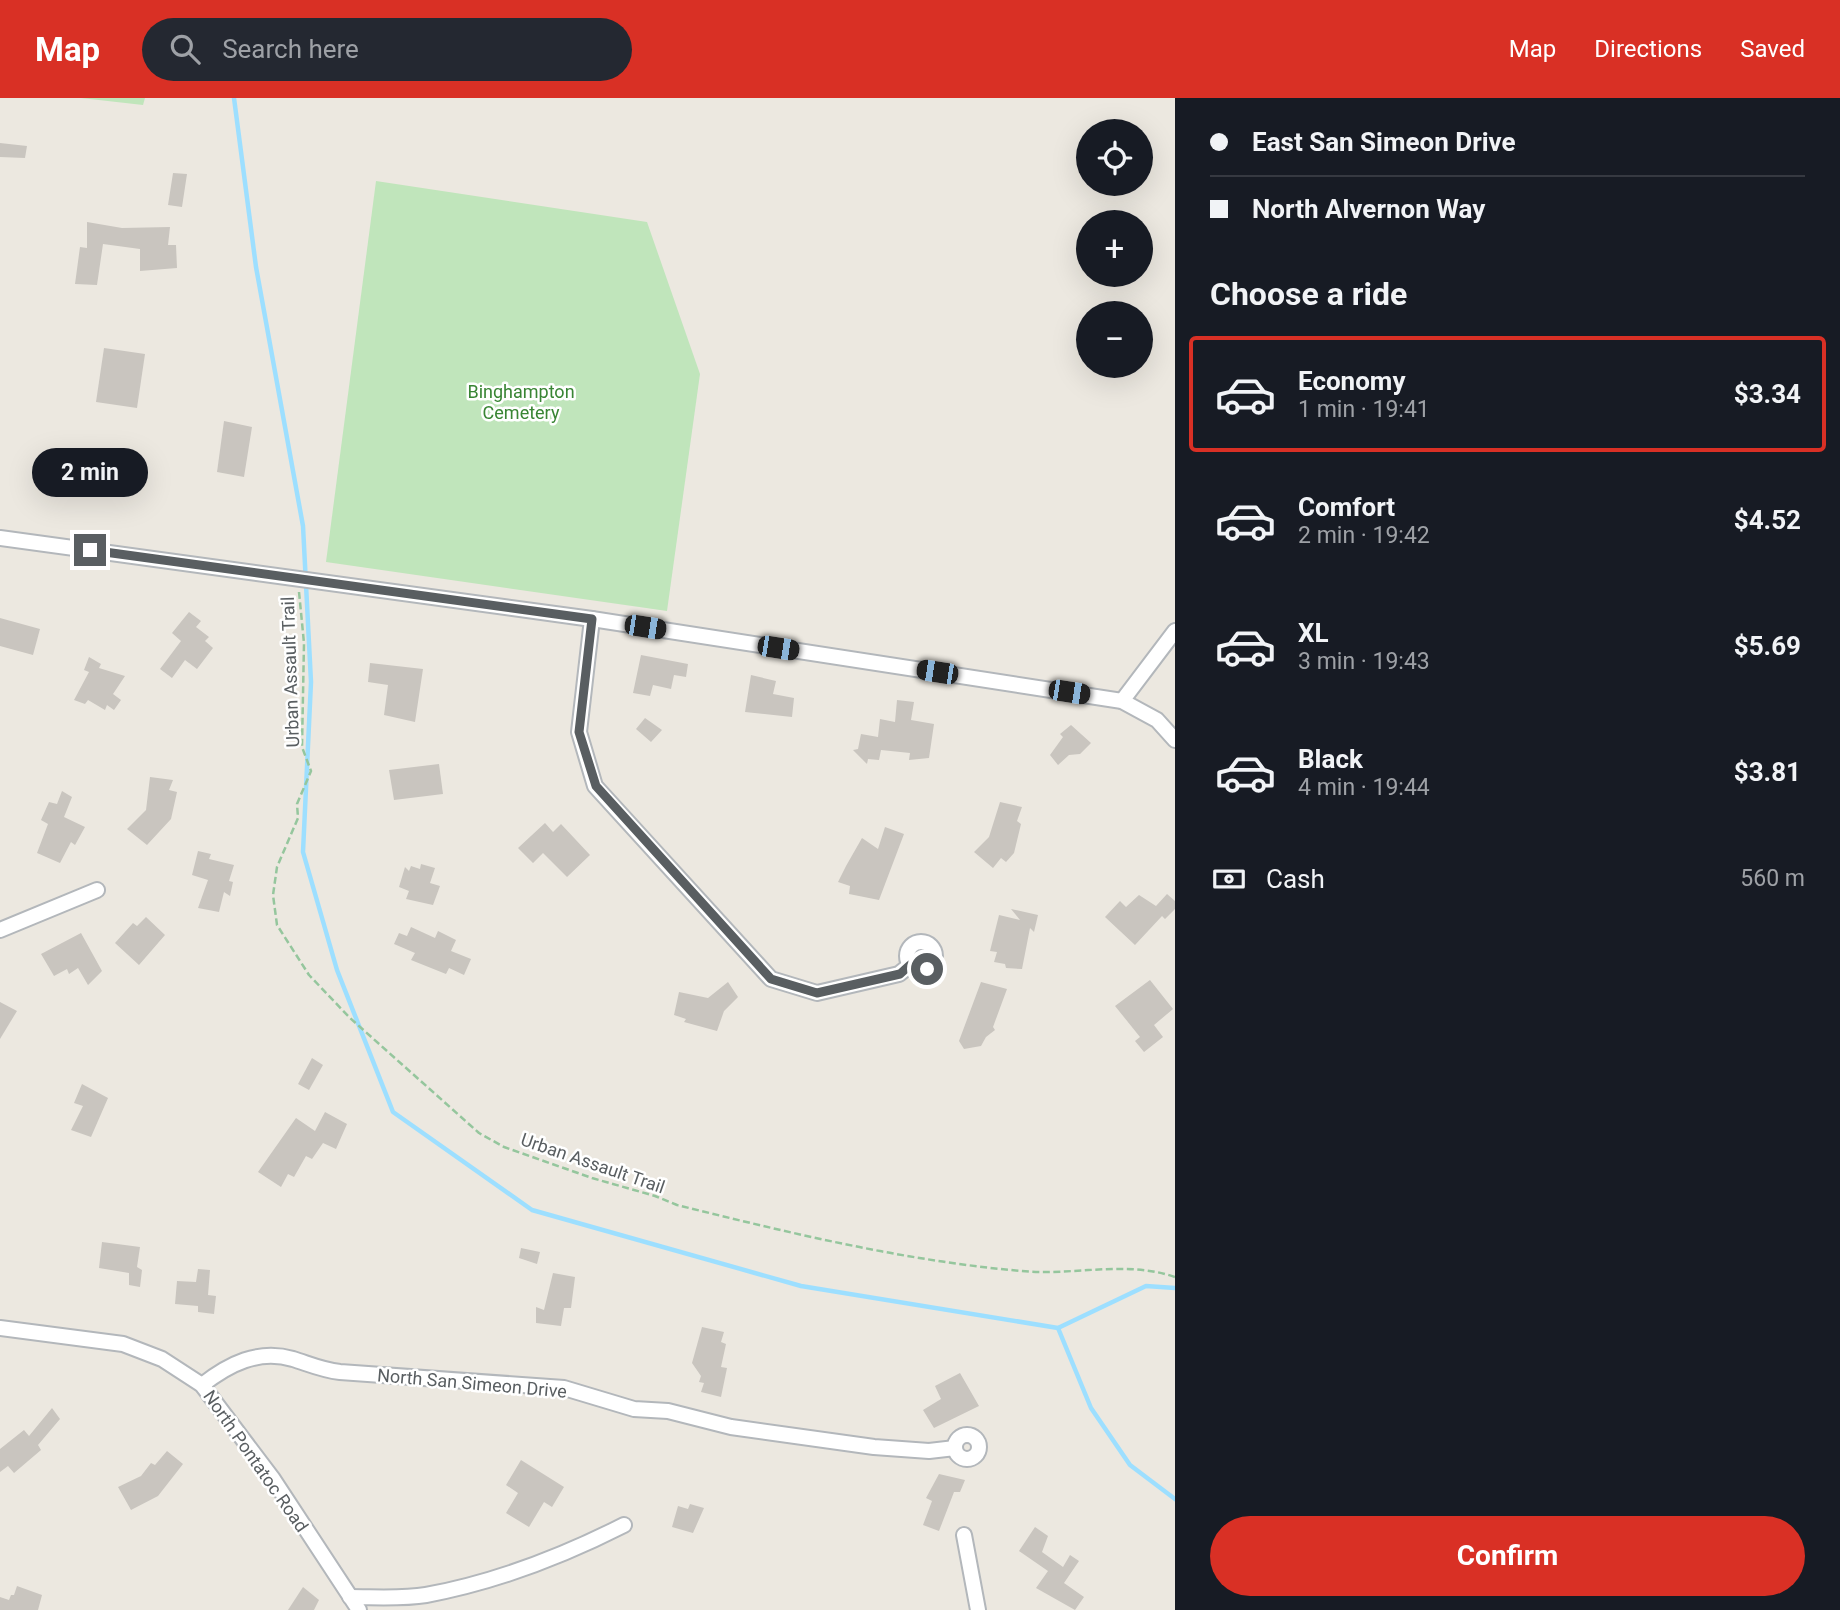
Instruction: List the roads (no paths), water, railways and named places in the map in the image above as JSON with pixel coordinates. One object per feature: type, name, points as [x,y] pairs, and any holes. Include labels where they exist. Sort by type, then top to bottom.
[{"type":"street","points":[[0,538],[592,619],[1122,701],[1157,720],[1175,740]]},
{"type":"street","points":[[592,619],[579,732],[596,786],[771,979],[817,993],[900,974],[910,965]]},
{"type":"street","points":[[1122,701],[1175,631]]},
{"type":"street","points":[[0,930],[97,890]]},
{"type":"street","name":"North Pontatoc Road","points":[[0,1328],[123,1344],[162,1359],[202,1385],[273,1479],[359,1610]]},
{"type":"street","name":"North San Simeon Drive","points":[[202,1385],[223,1369],[256,1356],[270,1355],[316,1369],[340,1372],[565,1388],[645,1411],[668,1410],[713,1424],[830,1441],[929,1451],[955,1448]]},
{"type":"street","points":[[350,1597],[423,1595],[509,1575],[576,1550],[624,1525]]},
{"type":"street","points":[[964,1535],[978,1610]]},
{"type":"waterway","points":[[234,98],[256,267],[303,526],[311,682],[303,852],[337,970],[393,1112],[532,1210],[801,1286],[1058,1328],[1146,1286],[1175,1288]]},
{"type":"waterway","points":[[1058,1328],[1091,1408],[1130,1465],[1175,1499]]},
{"type":"park label","name":"Binghampton Cemetery","points":[[521,401]]}]
